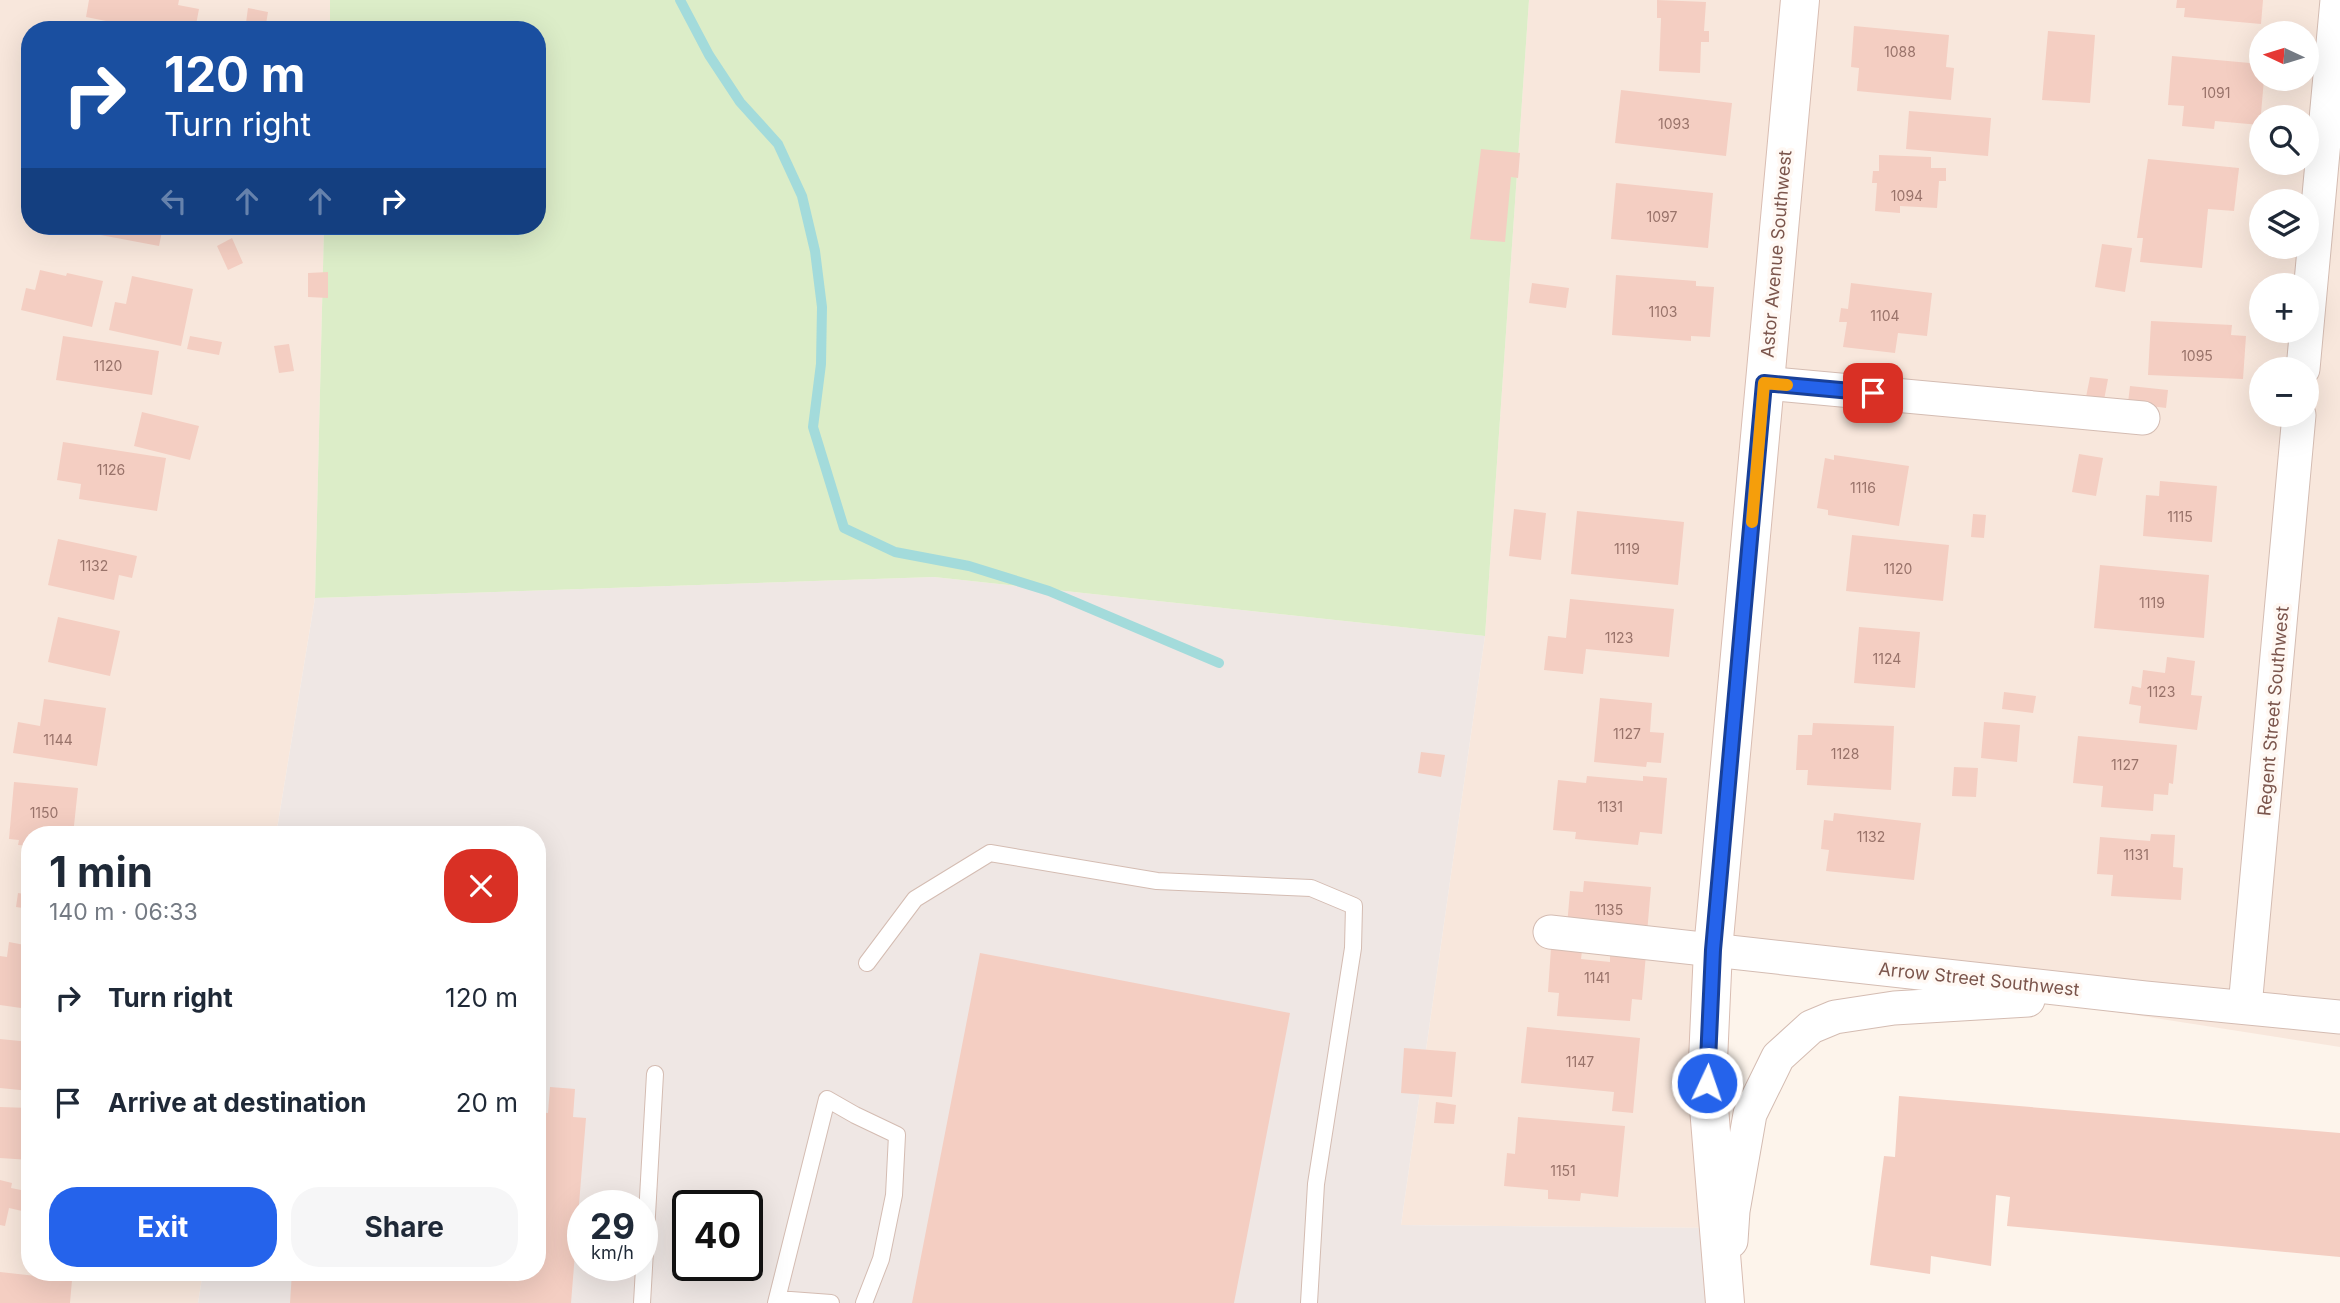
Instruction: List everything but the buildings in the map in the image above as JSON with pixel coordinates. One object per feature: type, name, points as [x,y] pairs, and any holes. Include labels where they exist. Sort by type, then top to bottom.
[{"type":"street","name":"Astor Avenue Southwest","points":[[1727,1303],[1707,1083],[1713,950],[1800,0]]},
{"type":"street","points":[[2304,357],[2337,0]]},
{"type":"street","points":[[1764,383],[2143,418]]},
{"type":"street","name":"Regent Street Southwest","points":[[2245,1007],[2298,427]]},
{"type":"street","name":"Arrow Street Southwest","points":[[1550,932],[2340,1017]]},
{"type":"street","points":[[1727,1303],[1733,1212],[1750,1114],[1778,1057],[1811,1027],[1835,1017],[1894,1008],[2031,1000],[2145,998]]},
{"type":"lane","points":[[867,963],[915,899],[990,853],[1157,881],[1311,888],[1354,906],[1353,948],[1316,1184],[1309,1303]]},
{"type":"lane","points":[[642,1303],[655,1074]]},
{"type":"lane","points":[[831,1303],[776,1301],[827,1098],[897,1135],[894,1195],[881,1259],[864,1303]]},
{"type":"shaded area","points":[[0,0],[330,0],[330,21],[21,21],[21,235],[324,235],[315,598],[277,826],[21,826],[21,1281],[202,1281],[198,1303],[0,1303]]},
{"type":"shaded area","points":[[1529,0],[2340,0],[2340,1047],[1720,950],[1722,1228],[1401,1225],[1485,636]]},
{"type":"shaded area","points":[[934,577],[1485,636],[1401,1225],[1722,1228],[1731,1303],[198,1303],[202,1281],[546,1281],[546,826],[277,826],[315,598]]},
{"type":"green space","points":[[330,0],[1529,0],[1485,636],[934,577],[315,598],[324,235],[546,235],[546,21],[330,21]]},
{"type":"waterway","points":[[680,0],[709,55],[740,102],[778,144],[802,196],[815,251],[822,307],[821,364],[813,427],[844,528],[895,552],[969,566],[1049,591],[1219,663]]},
{"type":"slow traffic","points":[[1752,522],[1764,383],[1787,385]]},
{"type":"route","points":[[1707,1083],[1713,950],[1764,383],[1873,393]]}]
